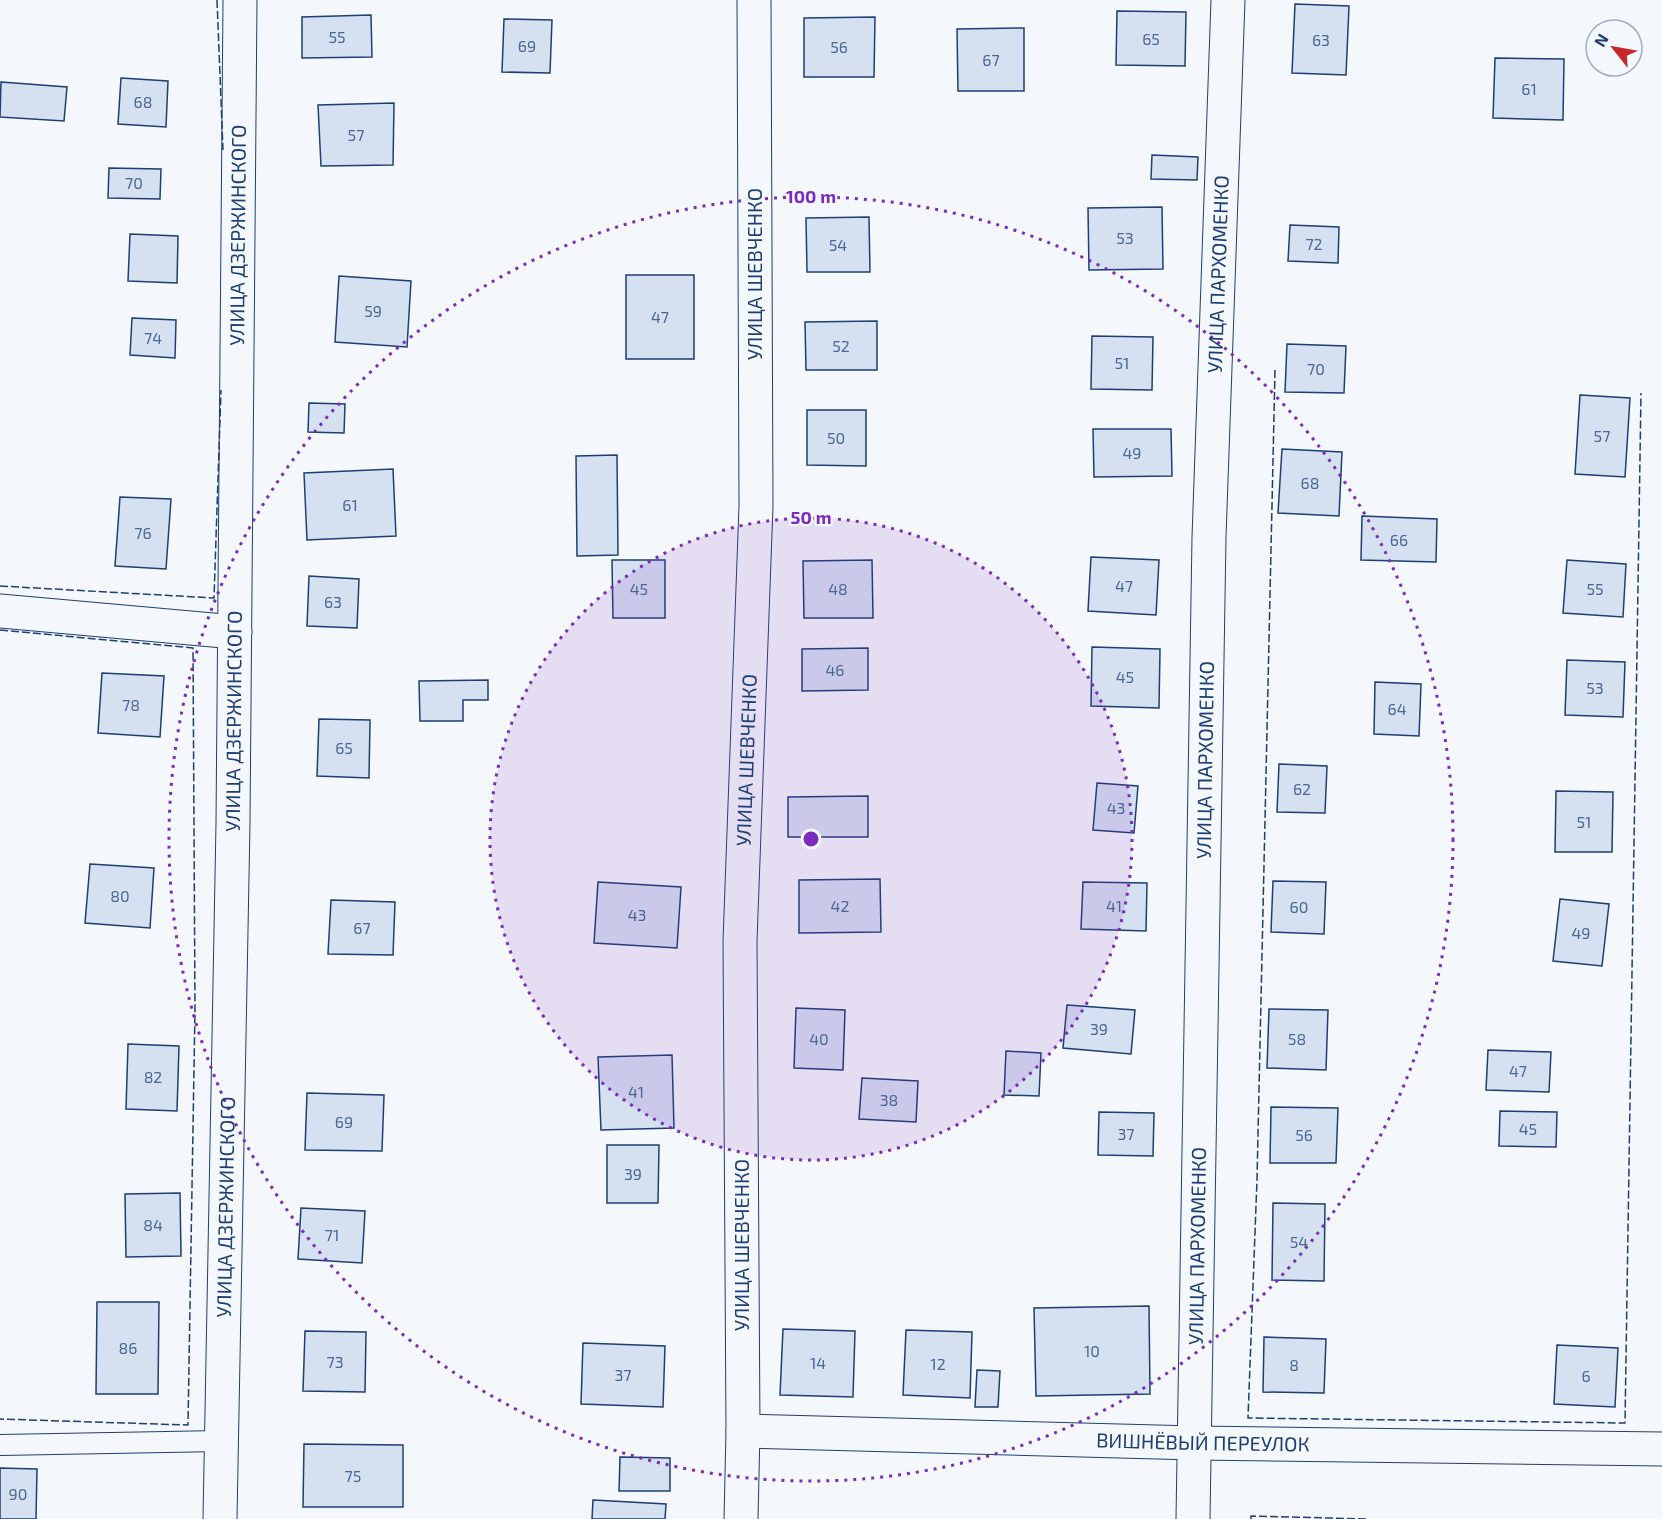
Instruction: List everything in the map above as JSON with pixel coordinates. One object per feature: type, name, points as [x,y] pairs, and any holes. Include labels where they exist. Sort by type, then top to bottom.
[{"type":"street","name":"УЛИЦА ДЗЕРЖИНСКОГО","points":[[220,1519],[235,632],[240,0]]},
{"type":"street","name":"УЛИЦА ШЕВЧЕНКО","points":[[741,1519],[743,1431],[740,941],[756,506],[754,0]]},
{"type":"street","name":"УЛИЦА ПАРХОМЕНКО","points":[[1193,1519],[1209,537],[1228,0]]},
{"type":"street","points":[[0,611],[235,632]]},
{"type":"street","name":"ВИШНЁВЫЙ ПЕРЕУЛОК","points":[[743,1431],[1195,1443],[1662,1449]]},
{"type":"lane","points":[[0,1445],[221,1441]]},
{"type":"building","points":[[1295,4],[1349,6],[1346,75],[1292,73]]},
{"type":"building","points":[[1117,11],[1186,12],[1185,66],[1116,65]]},
{"type":"building","points":[[371,15],[372,57],[302,58],[302,17]]},
{"type":"building","points":[[875,17],[874,77],[804,77],[804,18]]},
{"type":"building","points":[[504,19],[552,20],[550,73],[502,72]]},
{"type":"building","points":[[1024,28],[1024,91],[958,91],[957,29]]},
{"type":"building","points":[[1495,58],[1564,59],[1563,120],[1493,118]]},
{"type":"building","points":[[121,78],[168,81],[166,127],[118,124]]},
{"type":"building","points":[[1,82],[67,87],[64,121],[0,117]]},
{"type":"building","points":[[394,103],[393,165],[321,166],[318,105]]},
{"type":"building","points":[[1152,155],[1198,157],[1197,180],[1151,179]]},
{"type":"building","points":[[109,168],[161,169],[160,199],[108,198]]},
{"type":"building","points":[[1162,207],[1163,269],[1089,270],[1088,208]]},
{"type":"building","points":[[869,217],[870,272],[807,272],[806,218]]},
{"type":"building","points":[[1290,225],[1339,227],[1338,263],[1288,261]]},
{"type":"building","points":[[130,234],[178,236],[177,283],[128,281]]},
{"type":"building","points":[[626,275],[694,275],[694,359],[626,359]]},
{"type":"building","points":[[339,276],[411,281],[407,347],[335,342]]},
{"type":"building","points":[[132,318],[176,320],[175,358],[130,355]]},
{"type":"building","points":[[877,321],[877,370],[806,370],[805,322]]},
{"type":"building","points":[[1092,336],[1153,337],[1152,390],[1091,389]]},
{"type":"building","points":[[1287,344],[1346,346],[1344,393],[1285,392]]},
{"type":"building","points":[[1580,395],[1630,398],[1625,477],[1575,474]]},
{"type":"building","points":[[309,403],[345,404],[344,433],[308,432]]},
{"type":"building","points":[[807,410],[866,410],[866,466],[807,465]]},
{"type":"building","points":[[1093,429],[1171,429],[1172,476],[1094,477]]},
{"type":"building","points":[[1282,449],[1342,452],[1339,516],[1278,513]]},
{"type":"building","points":[[617,455],[618,555],[577,556],[576,456]]},
{"type":"building","points":[[393,469],[396,536],[307,540],[304,473]]},
{"type":"building","points":[[120,497],[171,499],[166,569],[115,566]]},
{"type":"building","points":[[1362,516],[1437,519],[1436,562],[1361,560]]},
{"type":"building","points":[[1091,557],[1159,560],[1156,615],[1088,611]]},
{"type":"building","points":[[612,560],[665,560],[665,618],[613,618]]},
{"type":"building","points":[[872,560],[873,618],[804,618],[803,561]]},
{"type":"building","points":[[1567,560],[1626,564],[1623,617],[1563,613]]},
{"type":"building","points":[[309,576],[359,579],[357,628],[307,626]]},
{"type":"building","points":[[1092,647],[1160,649],[1159,708],[1091,706]]},
{"type":"building","points":[[868,648],[868,690],[802,691],[802,649]]},
{"type":"building","points":[[1567,660],[1625,662],[1623,717],[1565,715]]},
{"type":"building","points":[[102,673],[164,676],[160,737],[98,733]]},
{"type":"building","points":[[488,680],[488,700],[463,700],[463,721],[420,721],[419,681]]},
{"type":"building","points":[[1375,682],[1421,684],[1419,736],[1374,734]]},
{"type":"building","points":[[319,719],[370,720],[369,778],[317,776]]},
{"type":"building","points":[[1279,764],[1327,766],[1325,813],[1277,812]]},
{"type":"building","points":[[1097,783],[1138,786],[1134,833],[1093,830]]},
{"type":"building","points":[[1556,791],[1613,792],[1612,852],[1555,852]]},
{"type":"building","points":[[868,796],[868,837],[788,837],[788,797]]},
{"type":"building","points":[[90,864],[154,868],[150,928],[85,923]]},
{"type":"building","points":[[880,879],[881,932],[799,933],[799,880]]},
{"type":"building","points":[[1273,881],[1326,882],[1324,934],[1271,932]]},
{"type":"building","points":[[598,882],[681,887],[677,948],[594,943]]},
{"type":"building","points":[[1083,882],[1147,883],[1146,931],[1081,929]]},
{"type":"building","points":[[1560,899],[1609,904],[1602,966],[1553,961]]},
{"type":"building","points":[[331,900],[395,902],[393,955],[328,954]]},
{"type":"building","points":[[1067,1005],[1135,1010],[1131,1054],[1063,1048]]},
{"type":"building","points":[[796,1008],[845,1010],[843,1070],[794,1068]]},
{"type":"building","points":[[1269,1009],[1328,1010],[1326,1070],[1267,1068]]},
{"type":"building","points":[[128,1044],[179,1046],[177,1111],[126,1109]]},
{"type":"building","points":[[1488,1050],[1551,1052],[1549,1092],[1486,1090]]},
{"type":"building","points":[[1006,1051],[1041,1053],[1039,1096],[1004,1095]]},
{"type":"building","points":[[672,1055],[674,1128],[601,1130],[598,1057]]},
{"type":"building","points":[[862,1078],[918,1081],[916,1122],[859,1119]]},
{"type":"building","points":[[307,1093],[384,1095],[382,1151],[305,1150]]},
{"type":"building","points":[[1271,1107],[1338,1108],[1336,1163],[1270,1163]]},
{"type":"building","points":[[1500,1111],[1557,1112],[1556,1147],[1499,1146]]},
{"type":"building","points":[[1099,1112],[1154,1113],[1153,1156],[1098,1155]]},
{"type":"building","points":[[607,1145],[659,1145],[658,1203],[607,1203]]},
{"type":"building","points":[[180,1193],[181,1256],[126,1257],[125,1194]]},
{"type":"building","points":[[1273,1203],[1325,1204],[1324,1281],[1272,1280]]},
{"type":"building","points":[[301,1208],[365,1211],[362,1263],[298,1259]]},
{"type":"building","points":[[97,1302],[159,1302],[158,1394],[96,1394]]},
{"type":"building","points":[[1149,1306],[1150,1394],[1036,1396],[1034,1308]]},
{"type":"building","points":[[783,1329],[855,1331],[853,1397],[780,1395]]},
{"type":"building","points":[[906,1330],[972,1332],[970,1398],[903,1395]]},
{"type":"building","points":[[305,1331],[366,1332],[365,1392],[303,1391]]},
{"type":"building","points":[[1264,1337],[1326,1339],[1324,1393],[1263,1392]]},
{"type":"building","points":[[583,1343],[665,1346],[663,1407],[581,1404]]},
{"type":"building","points":[[1557,1345],[1618,1348],[1615,1407],[1554,1404]]},
{"type":"building","points":[[977,1370],[1000,1371],[998,1407],[975,1407]]},
{"type":"building","points":[[304,1444],[403,1445],[403,1507],[303,1507]]},
{"type":"building","points":[[620,1457],[670,1458],[670,1491],[619,1491]]},
{"type":"building","points":[[0,1468],[37,1469],[36,1519],[0,1519]]},
{"type":"building","points":[[593,1500],[666,1504],[665,1519],[592,1519]]},
{"type":"fence","points":[[217,0],[223,150]]},
{"type":"fence","points":[[1275,370],[1257,1180],[1248,1418],[1625,1423],[1641,393]]},
{"type":"fence","points":[[0,586],[214,598],[221,390]]},
{"type":"fence","points":[[0,630],[193,648],[195,1009],[188,1425],[0,1419]]},
{"type":"fence","points":[[1251,1519],[1251,1516],[1368,1519]]}]
